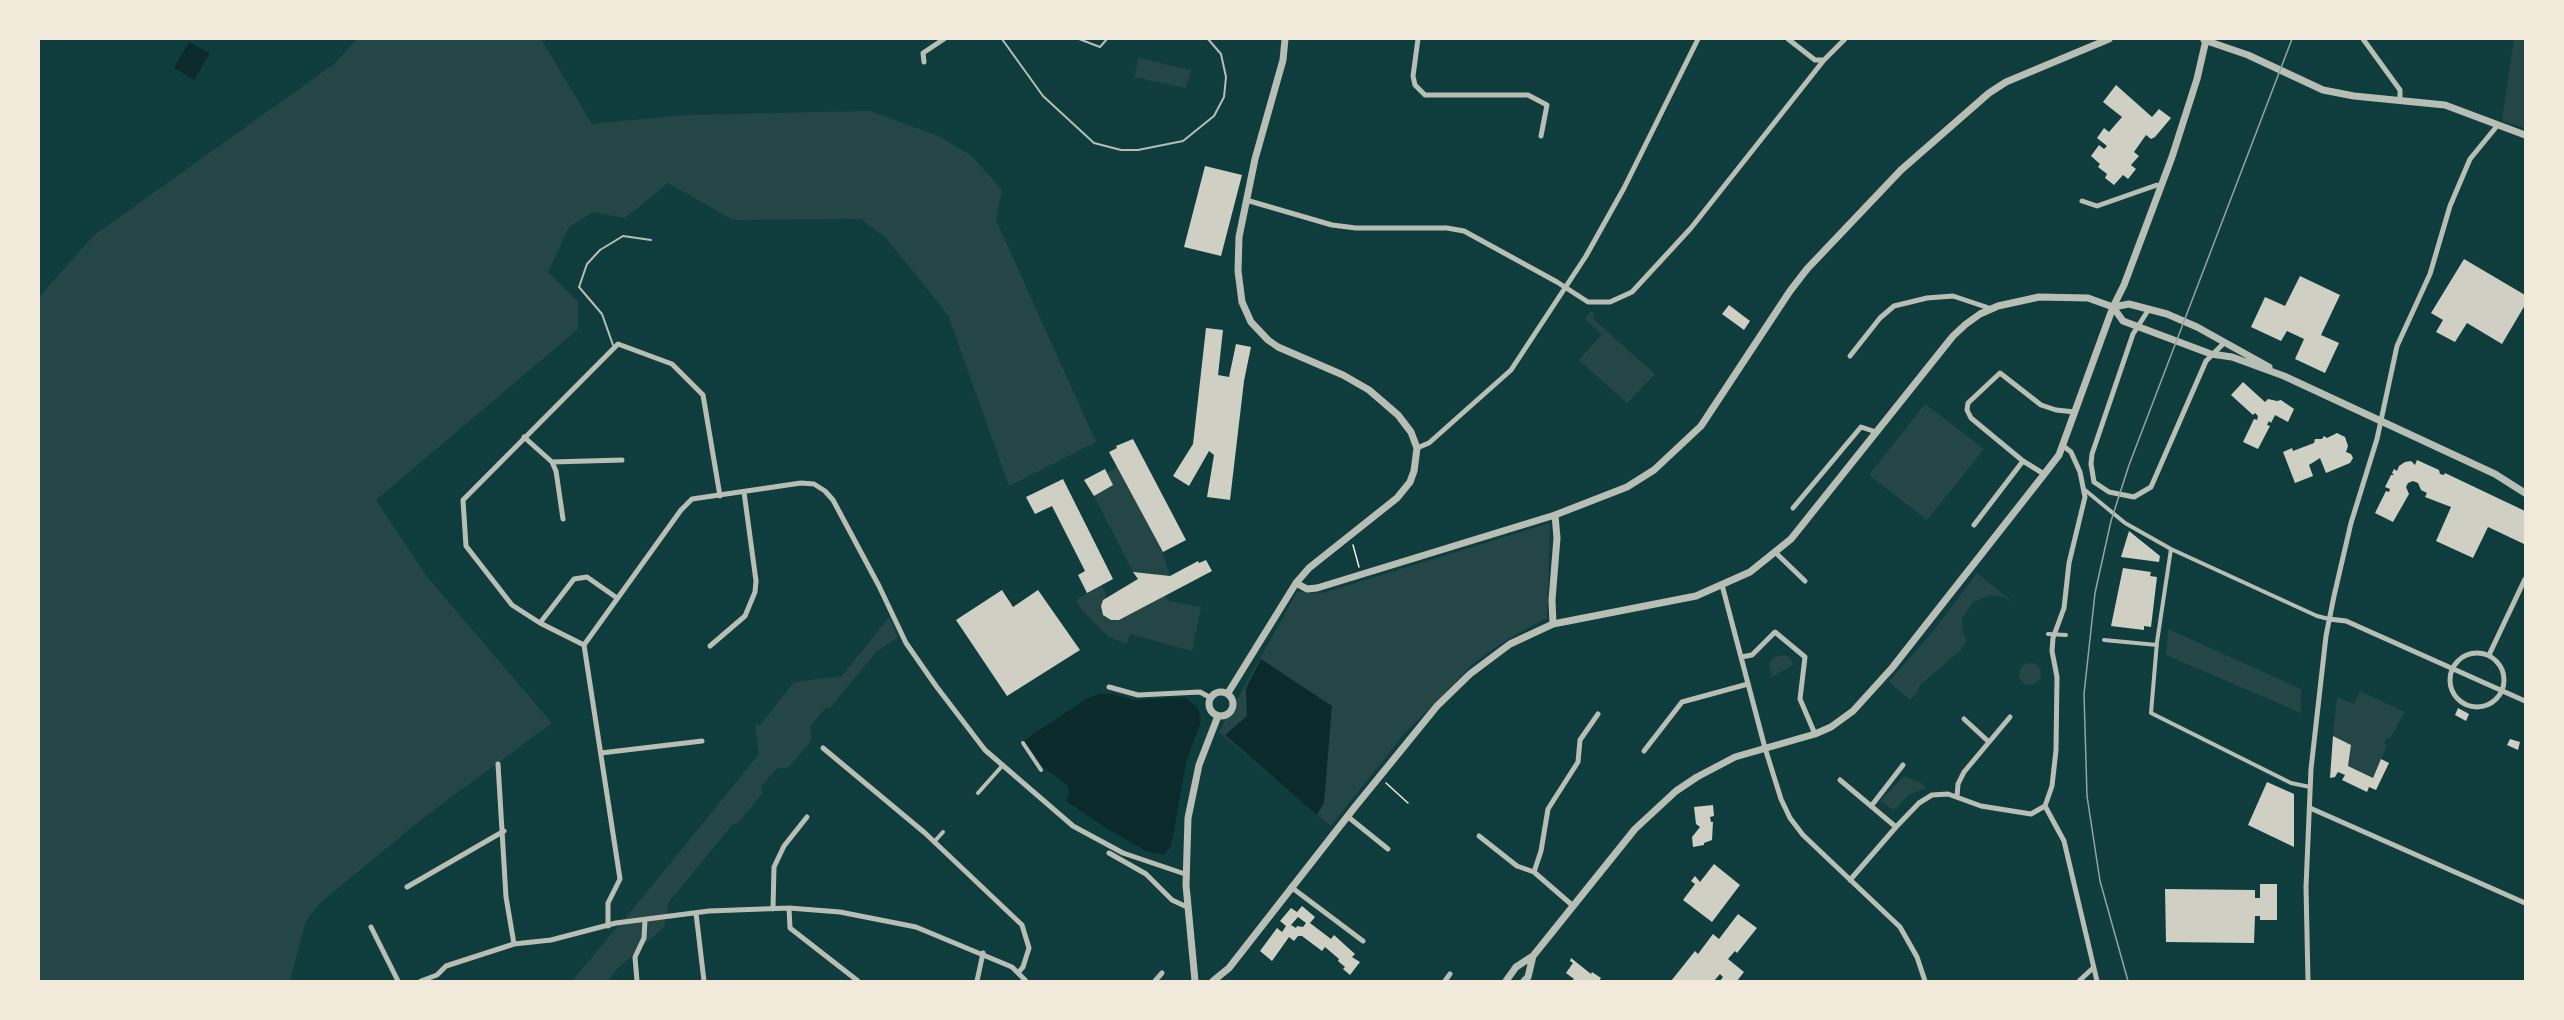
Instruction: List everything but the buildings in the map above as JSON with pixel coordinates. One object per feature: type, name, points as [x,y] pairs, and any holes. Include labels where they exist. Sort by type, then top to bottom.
[{"type":"street","points":[[924,62],[923,53],[944,39]]},
{"type":"street","points":[[1228,693],[1296,583],[1309,568],[1397,498],[1412,476],[1417,448],[1411,432],[1398,415],[1369,390],[1343,375],[1278,347],[1251,322],[1242,302],[1238,271],[1239,237],[1246,200],[1283,60],[1285,39]]},
{"type":"street","points":[[1418,39],[1413,76],[1415,85],[1425,94],[1528,95],[1547,105],[1542,136]]},
{"type":"street","points":[[1417,448],[1429,442],[1511,370],[1586,256],[1624,188],[1698,39]]},
{"type":"street","points":[[1788,39],[1815,60],[1824,60]]},
{"type":"street","points":[[1246,200],[1332,225],[1356,228],[1447,228],[1464,231],[1565,286],[1588,302],[1599,303],[1617,299],[1632,292],[1691,228],[1824,60],[1845,39]]},
{"type":"street","points":[[1296,583],[1307,589],[1317,588],[1555,515],[1627,487],[1668,460],[1701,426],[1807,269],[1901,170],[1989,93],[2023,74],[2109,39]]},
{"type":"street","points":[[2363,39],[2400,90],[2400,100]]},
{"type":"street","points":[[1506,981],[1516,967],[1533,956],[1635,829],[1676,791],[1735,757],[1815,734],[1831,727],[1853,711],[1892,668],[2059,455],[2160,187],[2197,79],[2204,40],[2248,55],[2323,90],[2354,96],[2445,105],[2525,135]]},
{"type":"street","points":[[2308,981],[2306,887],[2310,787],[2316,714],[2329,619],[2351,524],[2381,420],[2397,346],[2430,274],[2461,179],[2470,159],[2497,126]]},
{"type":"street","points":[[2082,201],[2097,206],[2157,185],[2160,187]]},
{"type":"street","points":[[1850,356],[1880,318],[1894,306],[1927,298],[1953,296],[1992,309]]},
{"type":"street","points":[[1213,981],[1229,968],[1347,816],[1437,706],[1470,674],[1510,644],[1553,624],[1696,596],[1750,572],[1791,539],[1953,336],[1966,324],[1992,309],[2029,297],[2088,298],[2113,307],[2129,304],[2150,309],[2197,327],[2284,376]]},
{"type":"street","points":[[2113,307],[2123,321],[2136,327],[2211,354],[2232,357],[2284,376],[2510,482],[2525,493]]},
{"type":"street","points":[[2150,309],[2136,327],[2091,464],[2094,482],[2109,492],[2134,496],[2151,488],[2206,361],[2224,343]]},
{"type":"street","points":[[584,645],[540,623],[512,605],[466,546],[464,500],[618,344],[672,364],[703,395],[720,496]]},
{"type":"street","points":[[2044,474],[2023,461],[1971,418],[1967,410],[1968,403],[2000,373],[2041,405],[2074,412]]},
{"type":"street","points":[[1793,508],[1861,427],[1876,432]]},
{"type":"street","points":[[524,437],[552,462],[556,471],[563,519]]},
{"type":"street","points":[[1850,880],[1919,803],[1932,795],[1948,794],[1981,806],[2031,814],[2045,806],[2052,786],[2056,750],[2057,677],[2051,634],[2064,608],[2069,563],[2084,489],[2080,472],[2071,452],[2062,445]]},
{"type":"street","points":[[552,462],[622,460]]},
{"type":"street","points":[[1974,525],[2023,461]]},
{"type":"street","points":[[608,926],[608,903],[620,879],[584,645],[681,510],[692,499],[801,483],[814,484],[833,500],[874,576],[906,643],[985,750],[1073,826],[1123,853],[1185,874]]},
{"type":"street","points":[[2084,489],[2125,523],[2171,549],[2316,616],[2346,621],[2525,701]]},
{"type":"street","points":[[710,646],[745,616],[755,592],[756,581],[744,492]]},
{"type":"street","points":[[1553,624],[1552,600],[1557,538],[1555,515]]},
{"type":"street","points":[[2171,549],[2157,645],[2151,713],[2291,783],[2310,787]]},
{"type":"street","points":[[1776,553],[1805,581]]},
{"type":"street","points":[[540,623],[574,579],[588,577],[617,598]]},
{"type":"street","points":[[2489,655],[2525,579]]},
{"type":"street","points":[[1722,585],[1780,799],[1790,818],[1803,835],[1900,927],[1917,957],[1924,981]]},
{"type":"street","points":[[1741,657],[1752,655],[1775,632],[1805,657],[1800,699],[1815,734]]},
{"type":"street","points":[[2051,634],[2066,635]]},
{"type":"street","points":[[2104,639],[2157,645]]},
{"type":"street","points":[[2479,652],[2489,655],[2496,660],[2504,675],[2502,691],[2498,698],[2485,706],[2469,706],[2455,698],[2449,683],[2452,668],[2458,659],[2479,652]]},
{"type":"street","points":[[1644,751],[1682,702],[1748,684]]},
{"type":"street","points":[[1109,687],[1138,695],[1200,692],[1211,698]]},
{"type":"street","points":[[1211,698],[1220,692],[1228,693]]},
{"type":"street","points":[[1211,698],[1210,709],[1218,716],[1226,716],[1232,711],[1234,703],[1228,693]]},
{"type":"street","points":[[1534,872],[1541,851],[1548,809],[1578,762],[1580,740],[1599,714]]},
{"type":"street","points":[[1195,981],[1185,874],[1188,818],[1199,765],[1218,716]]},
{"type":"street","points":[[1957,797],[1958,784],[1964,772],[2010,717]]},
{"type":"street","points":[[1964,719],[1989,742]]},
{"type":"street","points":[[601,753],[702,741]]},
{"type":"street","points":[[1023,742],[1041,770]]},
{"type":"street","points":[[823,748],[934,842],[1022,925],[1029,948],[1023,967],[1018,973]]},
{"type":"street","points":[[498,764],[504,831],[506,897],[514,944]]},
{"type":"street","points":[[978,793],[1003,765]]},
{"type":"street","points":[[1872,805],[1903,765]]},
{"type":"street","points":[[1840,780],[1896,827]]},
{"type":"street","points":[[2045,806],[2064,842],[2097,981]]},
{"type":"street","points":[[2310,808],[2525,903]]},
{"type":"street","points":[[1347,816],[1388,849]]},
{"type":"street","points":[[773,909],[774,867],[784,846],[807,817]]},
{"type":"street","points":[[407,887],[504,831]]},
{"type":"street","points":[[934,842],[943,832]]},
{"type":"street","points":[[1479,836],[1517,866],[1534,872],[1572,905]]},
{"type":"street","points":[[1109,853],[1146,874],[1172,900],[1187,907]]},
{"type":"street","points":[[1291,887],[1363,941]]},
{"type":"street","points":[[789,908],[790,928],[858,981]]},
{"type":"street","points":[[420,981],[437,975],[446,966],[514,944],[551,939],[608,926],[696,913],[789,908],[840,912],[891,921],[932,932],[1012,967],[1026,981]]},
{"type":"street","points":[[696,913],[704,981]]},
{"type":"street","points":[[637,981],[635,957],[644,938],[645,920]]},
{"type":"street","points":[[371,927],[398,981]]},
{"type":"street","points":[[977,981],[983,953]]},
{"type":"street","points":[[1524,981],[1528,977],[1533,956]]},
{"type":"street","points":[[2079,981],[2093,968]]},
{"type":"street","points":[[1155,981],[1162,973]]},
{"type":"street","points":[[1445,981],[1450,974]]},
{"type":"lane","points":[[1002,39],[1043,96],[1094,143],[1121,150],[1138,150],[1183,141],[1214,116],[1224,97],[1226,77],[1221,54],[1208,39]]},
{"type":"lane","points":[[1079,39],[1100,47],[1107,39]]},
{"type":"lane","points":[[614,348],[602,314],[579,287],[588,264],[600,250],[623,236],[651,240]]},
{"type":"path","points":[[1354,546],[1361,573]]},
{"type":"path","points":[[1379,777],[1408,803]]},
{"type":"shaded area","points":[[357,39],[541,39],[592,124],[683,115],[870,111],[941,137],[973,157],[1002,190],[996,220],[1096,442],[1009,486],[948,315],[886,238],[861,219],[733,220],[668,183],[625,218],[593,212],[569,227],[548,272],[578,302],[578,329],[376,500],[428,578],[552,723],[427,815],[320,903],[306,921],[290,981],[39,981],[39,297],[93,236],[334,64]]},
{"type":"shaded area","points":[[2514,39],[2525,39],[2525,128],[2502,121]]},
{"type":"shaded area","points":[[189,42],[210,53],[194,80],[174,68]]},
{"type":"shaded area","points":[[1139,58],[1191,70],[1186,88],[1134,77]]},
{"type":"shaded area","points":[[1591,311],[1595,314],[1592,318],[1655,374],[1627,403],[1579,360],[1602,334],[1585,319]]},
{"type":"shaded area","points":[[1925,404],[1984,449],[1927,520],[1869,475]]},
{"type":"shaded area","points":[[1117,467],[1162,550],[1170,576],[1133,572],[1094,496],[1113,485],[1107,473]]},
{"type":"shaded area","points":[[1550,523],[1547,618],[1506,640],[1476,661],[1403,735],[1331,826],[1219,732],[1297,592],[1323,593]]},
{"type":"shaded area","points":[[1977,573],[2014,603],[2003,597],[1991,595],[1973,602],[1962,619],[1963,632],[1967,641],[1961,650],[1920,685],[1917,693],[1910,700],[1889,682],[1934,630]]},
{"type":"shaded area","points":[[1101,585],[1107,595],[1101,603],[1102,612],[1113,621],[1165,596],[1169,601],[1201,607],[1192,651],[1130,634],[1127,644],[1109,637],[1081,609],[1076,600]]},
{"type":"shaded area","points":[[889,617],[898,637],[876,652],[831,707],[826,708],[811,725],[811,741],[789,767],[776,769],[761,787],[762,794],[738,823],[732,825],[669,902],[664,927],[617,969],[608,981],[572,981],[759,754],[755,725],[761,724],[794,682],[842,676]]},
{"type":"shaded area","points":[[2168,629],[2301,689],[2301,713],[2166,655]]},
{"type":"shaded area","points":[[1781,655],[1789,657],[1794,664],[1772,677],[1769,665],[1773,658]]},
{"type":"shaded area","points":[[1261,659],[1332,706],[1324,803],[1317,815],[1225,735],[1247,716],[1246,688]]},
{"type":"shaded area","points":[[2030,663],[2038,666],[2041,674],[2038,682],[2030,685],[2022,682],[2019,674],[2022,666]]},
{"type":"shaded area","points":[[2360,691],[2405,712],[2390,738],[2387,737],[2384,743],[2387,745],[2373,778],[2348,766],[2351,745],[2333,736],[2337,697],[2354,704]]},
{"type":"shaded area","points":[[1099,694],[1113,694],[1135,700],[1185,697],[1198,708],[1201,721],[1186,763],[1171,846],[1164,855],[1146,851],[1109,830],[1066,801],[1069,792],[1067,785],[1044,768],[1025,742],[1026,739],[1088,698]]},
{"type":"shaded area","points":[[1904,776],[1922,783],[1926,788],[1910,794],[1894,810],[1880,801]]},
{"type":"tram line","points":[[2128,981],[2100,881],[2087,796],[2084,694],[2095,593],[2111,521],[2129,465],[2292,39]]}]
